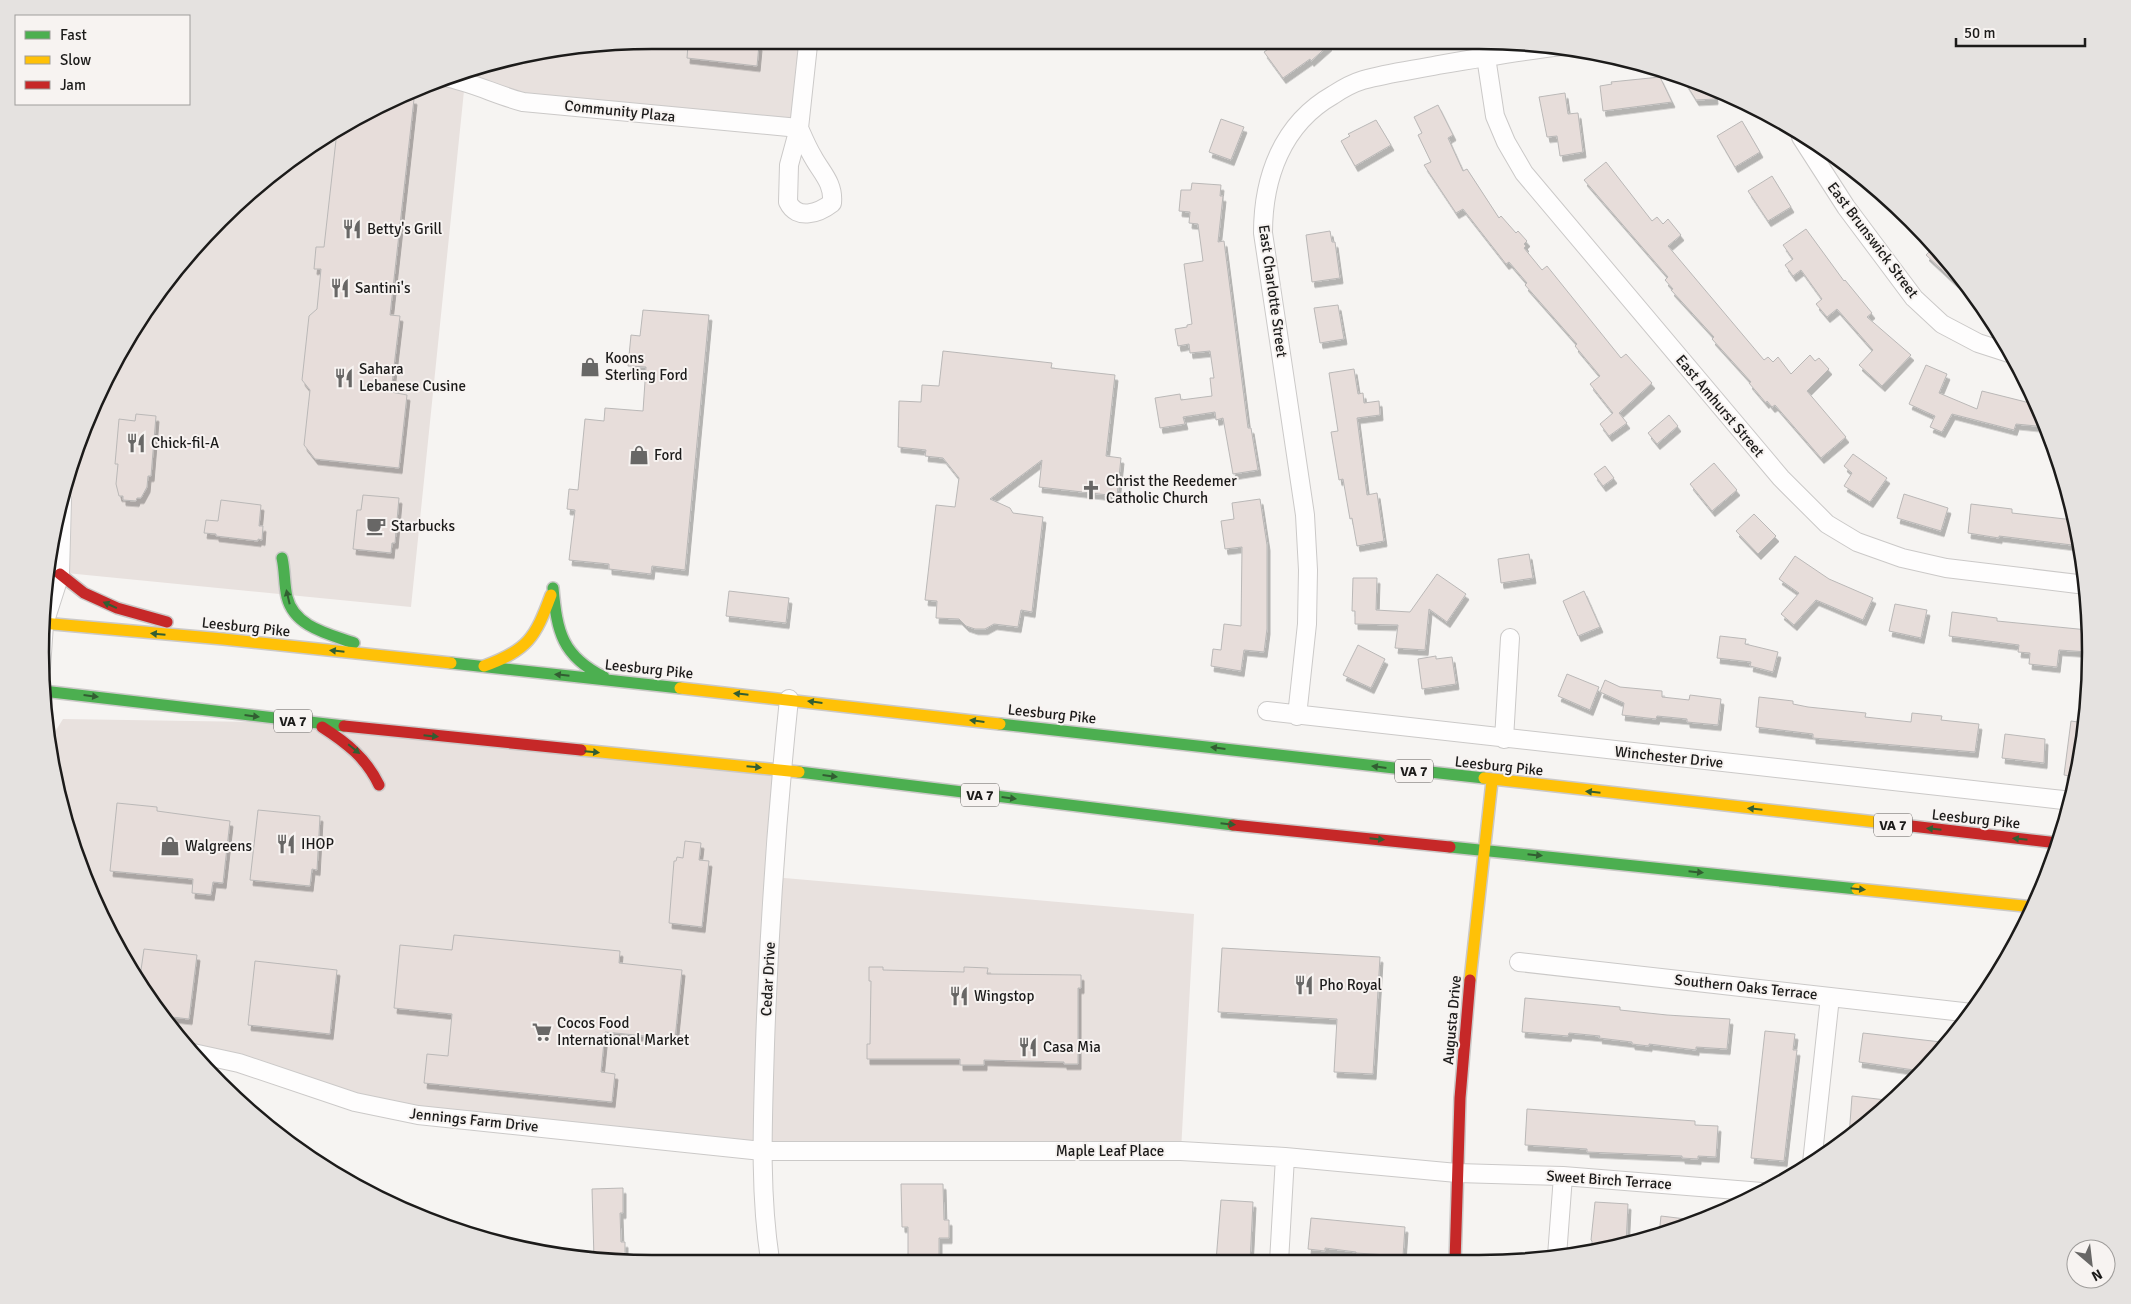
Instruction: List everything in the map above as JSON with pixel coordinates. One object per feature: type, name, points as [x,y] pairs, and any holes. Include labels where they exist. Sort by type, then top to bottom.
[{"type":"main road","points":[[282,558],[287,597],[299,618],[316,628],[386,656]]},
{"type":"main road","points":[[60,574],[84,593],[117,608],[223,640]]},
{"type":"main road","points":[[483,667],[505,659],[525,647],[538,630],[553,588],[555,614],[559,632],[568,651],[584,667],[613,680]]},
{"type":"main road","name":"Leesburg Pike","points":[[50,622],[789,699],[1492,781],[2051,842]]},
{"type":"main road","name":"VA 7","points":[[50,692],[317,723],[394,736],[782,770],[1179,819],[2026,906]]},
{"type":"main road","points":[[317,723],[359,753],[371,768],[379,785],[381,769]]},
{"type":"main road","name":"Augusta Drive","points":[[1455,1255],[1457,1173],[1468,1002],[1492,781]]},
{"type":"street","name":"Community Plaza","points":[[461,80],[523,102],[799,128],[808,49]]},
{"type":"street","name":"East Charlotte Street","points":[[1297,716],[1307,624],[1308,570],[1305,515],[1263,233],[1268,181],[1275,161],[1296,125],[1314,107],[1342,90],[1362,80],[1528,51]]},
{"type":"street","name":"East Amhurst Street","points":[[1486,57],[1495,116],[1506,142],[1524,173],[1781,478],[1827,524],[1857,542],[1911,560],[1946,568],[2078,585]]},
{"type":"street","name":"East Brunswick Street","points":[[1806,145],[1846,208],[1914,298],[1942,324],[1978,343],[2001,351]]},
{"type":"street","points":[[52,597],[60,574],[61,529]]},
{"type":"street","points":[[1504,739],[1510,638]]},
{"type":"street","name":"Cedar Drive","points":[[769,1255],[763,1197],[762,1151],[773,877],[789,699]]},
{"type":"street","name":"Winchester Drive","points":[[1267,712],[2064,800]]},
{"type":"street","name":"Southern Oaks Terrace","points":[[1519,962],[1964,1011]]},
{"type":"street","points":[[1813,1155],[1830,997]]},
{"type":"street","name":"Jennings Farm Drive","points":[[203,1055],[239,1064],[323,1092],[380,1108],[418,1115],[762,1151]]},
{"type":"street","name":"Maple Leaf Place","points":[[762,1151],[1181,1151],[1285,1157],[1457,1173]]},
{"type":"street","points":[[1279,1255],[1285,1157]]},
{"type":"street","name":"Sweet Birch Terrace","points":[[1457,1173],[1563,1176],[1750,1191]]},
{"type":"street","points":[[1557,1250],[1563,1176]]},
{"type":"shaded area","points":[[652,49],[808,49],[799,128],[523,102],[465,81],[411,607],[54,572],[60,534],[81,458],[111,385],[150,317],[198,254],[254,198],[317,150],[385,111],[421,95],[496,69],[534,60],[573,54]]},
{"type":"shaded area","points":[[63,719],[317,723],[782,770],[773,877],[1194,914],[1181,1151],[762,1151],[418,1115],[203,1056],[150,987],[111,919],[81,846],[69,808],[60,770],[54,733]]},
{"type":"building","points":[[688,49],[759,49],[757,66],[687,58]]},
{"type":"building","points":[[1268,49],[1324,49],[1311,61],[1310,59],[1283,78],[1264,52]]},
{"type":"building","points":[[1660,77],[1672,102],[1603,111],[1600,86],[1612,84],[1611,82]]},
{"type":"building","points":[[1688,87],[1715,97],[1715,99],[1696,100]]},
{"type":"building","points":[[1565,93],[1568,114],[1578,113],[1583,152],[1560,156],[1557,136],[1547,137],[1539,97]]},
{"type":"building","points":[[414,99],[390,315],[400,316],[391,392],[407,395],[399,468],[315,459],[304,445],[310,390],[302,380],[309,316],[317,309],[321,269],[314,269],[316,247],[324,247],[336,138],[385,111]]},
{"type":"building","points":[[1438,105],[1453,135],[1448,138],[1463,171],[1467,169],[1499,218],[1501,216],[1516,233],[1518,231],[1527,241],[1524,244],[1526,246],[1524,248],[1542,270],[1547,266],[1621,358],[1626,354],[1652,383],[1619,413],[1627,423],[1609,436],[1600,424],[1613,413],[1590,384],[1600,376],[1575,346],[1577,344],[1525,285],[1527,283],[1509,262],[1506,264],[1463,209],[1456,213],[1424,165],[1431,162],[1418,135],[1422,133],[1414,117]]},
{"type":"building","points":[[1221,119],[1244,127],[1231,160],[1209,152]]},
{"type":"building","points":[[1376,120],[1391,145],[1355,166],[1341,141],[1350,136],[1348,134]]},
{"type":"building","points":[[1742,121],[1760,152],[1735,167],[1717,136]]},
{"type":"building","points":[[1606,162],[1652,221],[1657,217],[1663,224],[1668,219],[1681,235],[1668,246],[1764,360],[1768,357],[1773,362],[1778,357],[1791,374],[1810,355],[1815,361],[1819,358],[1829,369],[1807,391],[1846,437],[1821,458],[1775,405],[1772,407],[1767,401],[1766,403],[1749,383],[1751,382],[1712,339],[1714,337],[1671,290],[1673,289],[1665,280],[1668,277],[1584,180]]},
{"type":"building","points":[[1772,176],[1791,207],[1768,221],[1748,191]]},
{"type":"building","points":[[1192,183],[1221,185],[1220,196],[1223,196],[1218,242],[1224,241],[1248,428],[1251,428],[1258,470],[1233,474],[1223,418],[1216,420],[1215,412],[1183,417],[1185,424],[1160,428],[1155,398],[1180,394],[1181,400],[1212,396],[1210,378],[1214,378],[1210,351],[1190,353],[1189,344],[1178,346],[1175,329],[1192,324],[1184,264],[1203,261],[1198,224],[1189,223],[1190,212],[1179,211],[1181,190],[1191,190]]},
{"type":"building","points":[[1806,229],[1844,281],[1872,313],[1867,317],[1911,355],[1882,386],[1859,365],[1873,350],[1837,309],[1827,317],[1816,304],[1822,299],[1801,270],[1793,276],[1785,265],[1793,259],[1783,245]]},
{"type":"building","points":[[1330,231],[1332,242],[1335,242],[1340,278],[1312,282],[1306,235]]},
{"type":"building","points":[[1930,251],[1955,282],[1955,282],[1926,255]]},
{"type":"building","points":[[1338,305],[1344,339],[1320,343],[1314,308]]},
{"type":"building","name":"Ford","points":[[643,310],[709,315],[685,570],[652,566],[651,574],[609,569],[609,564],[569,560],[575,510],[567,509],[569,489],[578,490],[585,419],[604,421],[605,408],[643,411],[646,367],[628,366],[631,335],[640,336]]},
{"type":"building","name":"Christ the Reedemer Catholic Church","points":[[943,351],[1052,363],[1051,368],[1115,375],[1106,456],[1121,458],[1117,496],[1039,487],[1042,460],[990,499],[1010,508],[1013,513],[1043,517],[1032,612],[1021,610],[1018,627],[994,624],[985,629],[975,629],[966,626],[959,619],[936,618],[937,601],[925,600],[936,505],[955,507],[959,478],[943,458],[925,456],[926,450],[898,447],[899,401],[921,402],[922,385],[939,386]]},
{"type":"building","points":[[1926,365],[1947,374],[1939,393],[1977,409],[1982,391],[2028,402],[2038,426],[2016,424],[2014,430],[1952,414],[1942,432],[1930,427],[1935,416],[1909,404]]},
{"type":"building","points":[[1354,369],[1358,394],[1363,393],[1364,403],[1379,401],[1380,415],[1357,418],[1367,495],[1377,493],[1384,541],[1357,546],[1343,479],[1339,480],[1331,432],[1338,431],[1329,373]]},
{"type":"building","name":"Chick-fil-A","points":[[136,414],[156,416],[151,476],[148,476],[147,487],[141,498],[137,498],[136,501],[123,500],[123,496],[119,496],[116,484],[118,464],[115,464],[119,419],[135,421]]},
{"type":"building","points":[[1669,415],[1678,426],[1657,444],[1648,433]]},
{"type":"building","points":[[1853,454],[1887,478],[1870,502],[1844,486],[1852,473],[1844,466]]},
{"type":"building","points":[[1714,463],[1737,490],[1712,511],[1690,484]]},
{"type":"building","points":[[1605,466],[1614,478],[1603,486],[1594,474]]},
{"type":"building","points":[[1904,494],[1948,508],[1941,531],[1897,518]]},
{"type":"building","name":"Starbucks","points":[[363,495],[399,498],[395,543],[392,543],[391,553],[353,549],[357,510],[361,510]]},
{"type":"building","points":[[1260,499],[1267,545],[1267,629],[1264,652],[1244,650],[1241,671],[1211,666],[1213,649],[1221,650],[1224,624],[1241,626],[1242,547],[1225,549],[1221,521],[1234,519],[1232,503]]},
{"type":"building","points":[[221,500],[261,505],[259,526],[263,526],[262,540],[216,536],[216,534],[204,533],[206,520],[218,521]]},
{"type":"building","points":[[1971,504],[2012,509],[2012,513],[2068,519],[2072,545],[1999,536],[1999,538],[1968,533]]},
{"type":"building","points":[[1754,514],[1776,536],[1758,554],[1736,531]]},
{"type":"building","points":[[1529,554],[1533,578],[1501,583],[1498,559]]},
{"type":"building","points":[[1795,556],[1829,579],[1873,598],[1863,620],[1816,600],[1794,625],[1781,614],[1799,593],[1779,579]]},
{"type":"building","points":[[1437,574],[1466,594],[1447,622],[1429,609],[1425,650],[1395,648],[1398,625],[1355,624],[1355,611],[1352,611],[1353,578],[1377,578],[1376,610],[1410,612]]},
{"type":"building","points":[[729,591],[789,598],[786,623],[726,616]]},
{"type":"building","points":[[1584,591],[1600,627],[1578,636],[1563,601]]},
{"type":"building","points":[[1895,604],[1927,610],[1921,638],[1889,631]]},
{"type":"building","points":[[1952,612],[1997,618],[1997,621],[2081,629],[2082,652],[2059,650],[2057,667],[2029,664],[2030,653],[2018,652],[2019,645],[1949,636]]},
{"type":"building","points":[[1720,636],[1746,639],[1745,644],[1778,652],[1773,672],[1750,666],[1751,662],[1717,658]]},
{"type":"building","points":[[1358,645],[1385,659],[1371,688],[1343,675]]},
{"type":"building","points":[[1436,656],[1436,659],[1452,657],[1456,684],[1422,689],[1418,659]]},
{"type":"building","points":[[1567,674],[1599,687],[1590,710],[1558,696]]},
{"type":"building","points":[[1605,680],[1620,687],[1662,691],[1662,697],[1689,700],[1690,695],[1721,699],[1718,725],[1687,722],[1687,719],[1657,716],[1656,719],[1622,715],[1624,703],[1600,692]]},
{"type":"building","points":[[1759,697],[1793,701],[1793,704],[1808,707],[1866,713],[1865,717],[1911,722],[1912,713],[1942,716],[1941,720],[1979,724],[1975,752],[1813,738],[1813,734],[1756,727]]},
{"type":"building","points":[[2071,721],[2078,722],[2070,776],[2064,775]]},
{"type":"building","points":[[2005,734],[2045,739],[2044,763],[2002,758]]},
{"type":"building","name":"Walgreens","points":[[117,803],[157,807],[157,811],[230,821],[223,883],[213,882],[211,895],[192,893],[193,879],[110,871]]},
{"type":"building","name":"IHOP","points":[[258,810],[320,816],[317,870],[312,869],[310,886],[250,880]]},
{"type":"building","points":[[685,841],[701,843],[699,860],[709,861],[702,927],[669,923],[674,861],[676,861],[677,857],[683,858]]},
{"type":"building","points":[[454,935],[620,951],[619,963],[682,970],[675,1039],[605,1032],[601,1072],[615,1074],[612,1102],[424,1083],[427,1054],[448,1056],[452,1014],[394,1008],[400,945],[452,950]]},
{"type":"building","points":[[1222,948],[1380,957],[1373,1074],[1334,1072],[1337,1019],[1218,1012]]},
{"type":"building","points":[[144,949],[197,955],[189,1019],[172,1017],[141,972]]},
{"type":"building","points":[[255,961],[337,970],[330,1034],[248,1025]]},
{"type":"building","points":[[869,967],[883,967],[883,970],[964,972],[964,967],[988,968],[987,974],[1081,975],[1081,988],[1078,988],[1078,1064],[984,1060],[984,1065],[960,1065],[960,1059],[867,1059],[867,1044],[870,1044],[871,981],[869,981]]},
{"type":"building","points":[[1525,998],[1620,1007],[1620,1010],[1667,1015],[1730,1019],[1727,1049],[1696,1047],[1696,1050],[1649,1044],[1649,1046],[1632,1044],[1632,1042],[1599,1038],[1600,1036],[1569,1033],[1568,1036],[1522,1032]]},
{"type":"building","points":[[1765,1031],[1795,1034],[1793,1050],[1797,1050],[1784,1161],[1751,1158]]},
{"type":"building","points":[[1863,1033],[1940,1042],[1914,1070],[1859,1062]]},
{"type":"building","points":[[1852,1096],[1884,1100],[1877,1106],[1850,1128]]},
{"type":"building","points":[[1527,1109],[1695,1121],[1695,1125],[1718,1126],[1716,1157],[1698,1156],[1698,1159],[1682,1158],[1682,1156],[1587,1152],[1587,1149],[1525,1145]]},
{"type":"building","points":[[901,1184],[943,1184],[944,1220],[949,1220],[949,1238],[939,1238],[939,1255],[908,1255],[908,1227],[902,1227]]},
{"type":"building","points":[[623,1188],[623,1213],[620,1213],[621,1242],[625,1242],[625,1254],[594,1252],[592,1189]]},
{"type":"building","points":[[1221,1200],[1253,1202],[1250,1255],[1216,1255]]},
{"type":"building","points":[[1595,1202],[1628,1204],[1626,1237],[1592,1245]]},
{"type":"building","points":[[1661,1216],[1684,1219],[1673,1223],[1660,1227]]},
{"type":"building","points":[[1311,1218],[1405,1227],[1403,1255],[1356,1253],[1325,1248],[1325,1251],[1308,1249]]},
{"type":"traffic: fast","points":[[282,558],[287,597],[297,616],[314,628],[354,643]]},
{"type":"traffic: fast","points":[[553,588],[557,618],[564,641],[579,660],[604,677]]},
{"type":"traffic: fast","points":[[451,663],[680,688]]},
{"type":"traffic: fast","points":[[50,692],[344,726]]},
{"type":"traffic: fast","points":[[1000,724],[1484,778]]},
{"type":"traffic: fast","points":[[799,772],[1233,825]]},
{"type":"traffic: fast","points":[[1450,847],[1857,889]]},
{"type":"traffic: slow","points":[[484,666],[511,654],[528,641],[540,622],[551,595]]},
{"type":"traffic: slow","points":[[50,624],[223,639],[451,663]]},
{"type":"traffic: slow","points":[[680,688],[1000,724]]},
{"type":"traffic: slow","points":[[581,750],[799,772]]},
{"type":"traffic: slow","points":[[1484,778],[1894,824]]},
{"type":"traffic: slow","points":[[1470,980],[1492,781]]},
{"type":"traffic: slow","points":[[1857,889],[2026,906]]},
{"type":"traffic: jam","points":[[60,574],[84,593],[117,608],[167,622]]},
{"type":"traffic: jam","points":[[344,726],[581,750]]},
{"type":"traffic: jam","points":[[322,727],[340,739],[362,759],[379,785]]},
{"type":"traffic: jam","points":[[1894,824],[2051,842]]},
{"type":"traffic: jam","points":[[1233,825],[1450,847]]},
{"type":"traffic: jam","points":[[1455,1255],[1460,1098],[1470,980]]},
{"type":"place","name":"Betty's Grill","points":[[352,229]]},
{"type":"place","name":"Santini's","points":[[340,288]]},
{"type":"place","name":"Koons Sterling Ford","points":[[590,367]]},
{"type":"place","name":"Sahara Lebanese Cusine","points":[[344,378]]},
{"type":"place","name":"Chick-fil-A","points":[[136,443]]},
{"type":"place","name":"Ford","points":[[639,455]]},
{"type":"place","name":"Christ the Reedemer Catholic Church","points":[[1091,490]]},
{"type":"place","name":"Starbucks","points":[[376,526]]},
{"type":"place","name":"IHOP","points":[[286,844]]},
{"type":"place","name":"Walgreens","points":[[170,846]]},
{"type":"place","name":"Pho Royal","points":[[1304,985]]},
{"type":"place","name":"Wingstop","points":[[959,996]]},
{"type":"place","name":"Cocos Food International Market","points":[[542,1032]]},
{"type":"place","name":"Casa Mia","points":[[1028,1047]]}]
